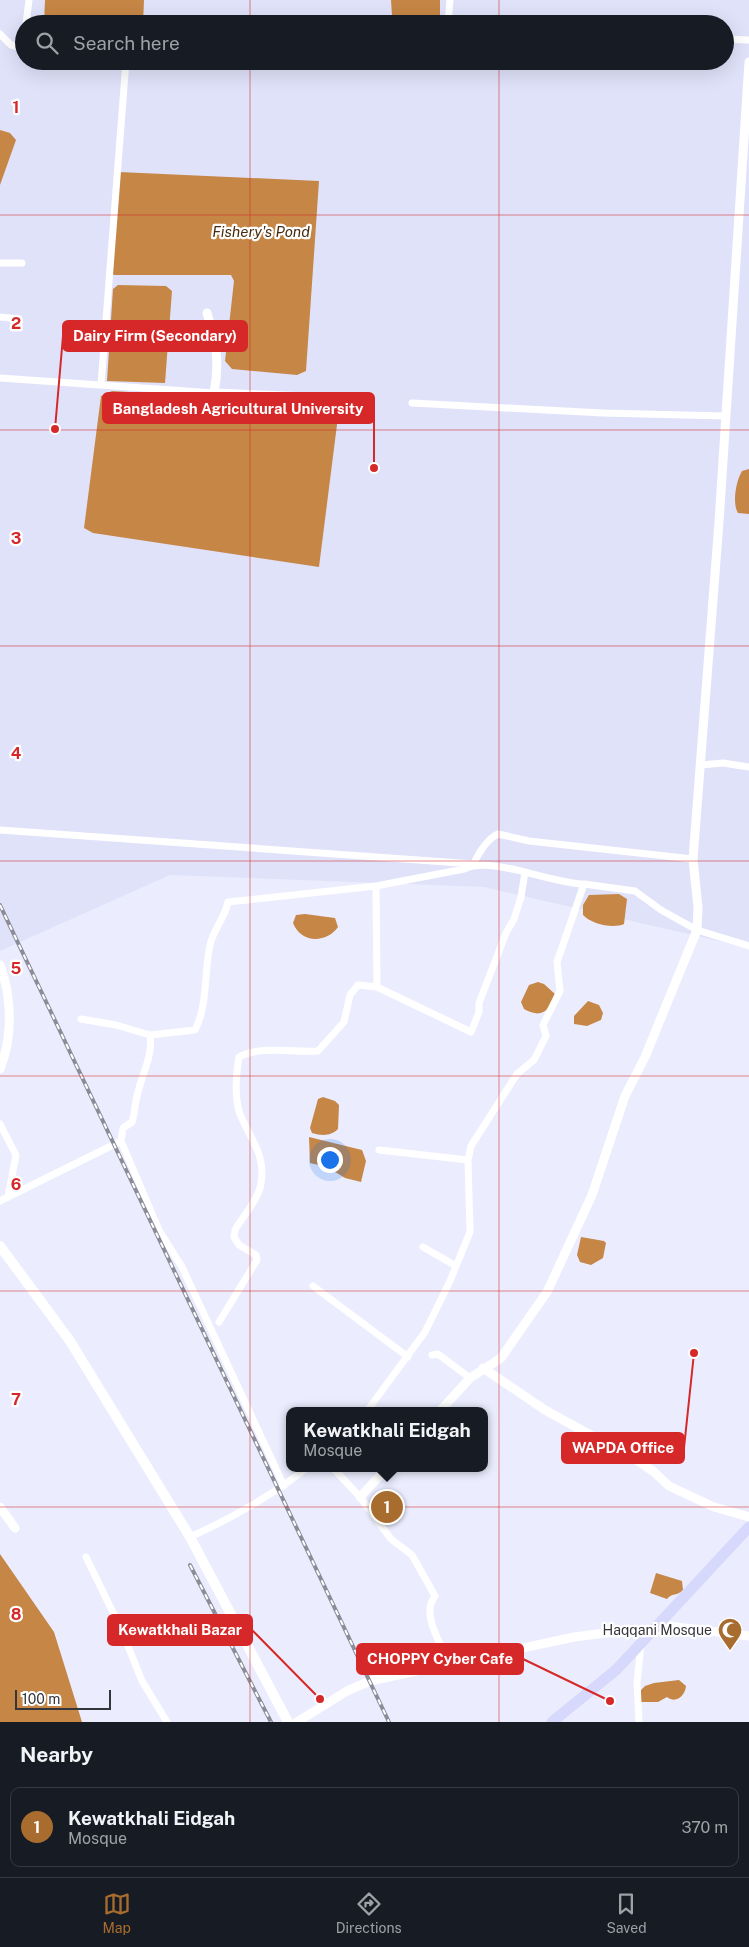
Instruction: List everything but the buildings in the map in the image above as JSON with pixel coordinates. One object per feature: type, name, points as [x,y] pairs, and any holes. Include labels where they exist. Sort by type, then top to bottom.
[{"type":"highway","points":[[552,1722],[616,1670],[749,1527]]},
{"type":"main road","points":[[0,1246],[70,1341],[190,1537],[288,1722]]},
{"type":"street","points":[[27,15],[29,0]]},
{"type":"street","points":[[449,15],[450,0]]},
{"type":"street","points":[[0,34],[11,45],[15,45]]},
{"type":"street","points":[[734,39],[749,40]]},
{"type":"street","points":[[444,1407],[470,1378],[501,1358],[547,1292],[592,1195],[625,1096],[645,1057],[697,930],[698,908],[693,859],[749,62]]},
{"type":"street","points":[[101,385],[125,70]]},
{"type":"street","points":[[0,262],[22,264]]},
{"type":"street","points":[[207,313],[217,344],[218,374],[214,393]]},
{"type":"street","points":[[0,317],[19,319],[19,324]]},
{"type":"street","points":[[0,378],[214,393],[310,397]]},
{"type":"street","points":[[412,403],[603,413],[725,416]]},
{"type":"street","points":[[701,765],[723,764],[749,767]]},
{"type":"street","points":[[0,830],[474,864],[584,884],[635,891],[661,910],[697,930],[749,946]]},
{"type":"street","points":[[81,1019],[116,1025],[150,1035],[195,1030],[202,1012],[210,942],[226,915],[228,902],[376,886],[464,869],[474,864],[477,856],[493,836],[498,834],[529,841],[693,859]]},
{"type":"street","points":[[219,1322],[256,1260],[256,1255],[240,1245],[234,1237],[235,1230],[261,1184],[262,1166],[257,1145],[241,1115],[238,1103],[236,1082],[239,1057],[252,1051],[301,1052],[318,1050],[344,1022],[350,995],[358,986],[377,987],[472,1032],[479,1012],[479,1003],[521,897],[525,872]]},
{"type":"street","points":[[370,1407],[425,1332],[470,1232],[468,1160],[471,1146],[517,1074],[534,1060],[546,1036],[543,1025],[560,991],[557,962],[560,950],[569,931],[584,884]]},
{"type":"street","points":[[376,886],[377,987]]},
{"type":"street","points":[[0,965],[7,990],[9,1019],[7,1048],[0,1069]]},
{"type":"street","points":[[150,1035],[151,1045],[138,1092],[134,1117],[132,1122],[123,1128],[121,1141],[159,1230],[182,1267],[284,1486]]},
{"type":"street","points":[[0,1124],[16,1155],[8,1197]]},
{"type":"street","points":[[0,1201],[121,1141]]},
{"type":"street","points":[[379,1150],[468,1160]]},
{"type":"street","points":[[423,1247],[456,1266]]},
{"type":"street","points":[[313,1286],[408,1357]]},
{"type":"street","points":[[432,1355],[438,1354],[470,1378]]},
{"type":"street","points":[[483,1368],[545,1410],[638,1461],[669,1486],[714,1507],[749,1517]]},
{"type":"street","points":[[190,1537],[223,1522],[284,1486],[302,1472]]},
{"type":"street","points":[[337,1472],[360,1497],[391,1539],[412,1555],[434,1596],[429,1603],[428,1614],[450,1665]]},
{"type":"street","points":[[360,1497],[383,1472]]},
{"type":"street","points":[[0,1508],[15,1528]]},
{"type":"street","points":[[86,1556],[122,1631],[142,1681],[167,1722]]},
{"type":"street","points":[[297,1722],[347,1691],[370,1681],[574,1637],[605,1632],[652,1632],[668,1626],[749,1636]]},
{"type":"street","points":[[639,1722],[638,1683],[641,1644]]},
{"type":"shaded area","points":[[0,0],[749,0],[749,948],[484,887],[170,875],[0,951]]},
{"type":"water","points":[[45,0],[144,0],[143,15],[44,15]]},
{"type":"water","points":[[391,0],[440,0],[440,15],[392,15]]},
{"type":"water","points":[[0,130],[10,133],[16,140],[0,185]]},
{"type":"water","name":"Fishery's Pond","points":[[119,172],[319,181],[306,371],[297,375],[232,369],[225,361],[234,281],[231,275],[114,275],[111,272]]},
{"type":"water","points":[[118,285],[166,286],[172,291],[165,383],[107,381],[113,289]]},
{"type":"water","points":[[112,391],[229,398],[340,401],[319,567],[93,533],[84,528],[101,396]]},
{"type":"water","points":[[749,469],[749,514],[738,513],[735,504],[737,486],[742,471]]},
{"type":"water","points":[[619,894],[627,899],[624,924],[614,926],[602,925],[591,921],[583,915],[583,905],[589,895]]},
{"type":"water","points":[[305,914],[335,918],[338,927],[327,936],[314,939],[308,938],[297,930],[293,923],[296,915]]},
{"type":"water","points":[[538,982],[544,984],[555,994],[544,1012],[536,1013],[524,1009],[521,1002],[529,985]]},
{"type":"water","points":[[588,1001],[599,1005],[603,1013],[601,1020],[587,1026],[574,1024],[574,1016]]},
{"type":"water","points":[[323,1097],[335,1101],[339,1105],[338,1129],[323,1135],[312,1133],[310,1128],[318,1099]]},
{"type":"water","points":[[309,1137],[362,1150],[366,1161],[361,1182],[345,1178],[327,1167],[310,1163]]},
{"type":"water","points":[[581,1237],[604,1241],[606,1243],[603,1258],[591,1265],[580,1262],[577,1255]]},
{"type":"water","points":[[0,1554],[54,1632],[82,1722],[0,1722]]},
{"type":"water","points":[[656,1573],[682,1581],[683,1590],[667,1599],[650,1593]]},
{"type":"water","points":[[679,1680],[686,1686],[680,1698],[674,1700],[667,1697],[658,1702],[640,1702],[640,1691],[645,1686]]},
{"type":"railway","points":[[0,905],[389,1722]]},
{"type":"railway","points":[[190,1565],[271,1722]]},
{"type":"place","name":"Dairy Firm (Secondary)","points":[[55,429]]},
{"type":"place","name":"Bangladesh Agricultural University","points":[[374,468]]},
{"type":"place","name":"WAPDA Office","points":[[694,1353]]},
{"type":"place","name":"Kewatkhali Eidgah","points":[[387,1507]]},
{"type":"place","name":"Haqqani Mosque","points":[[730,1651]]},
{"type":"place","name":"Kewatkhali Bazar","points":[[320,1699]]},
{"type":"place","name":"CHOPPY Cyber Cafe","points":[[610,1701]]}]
